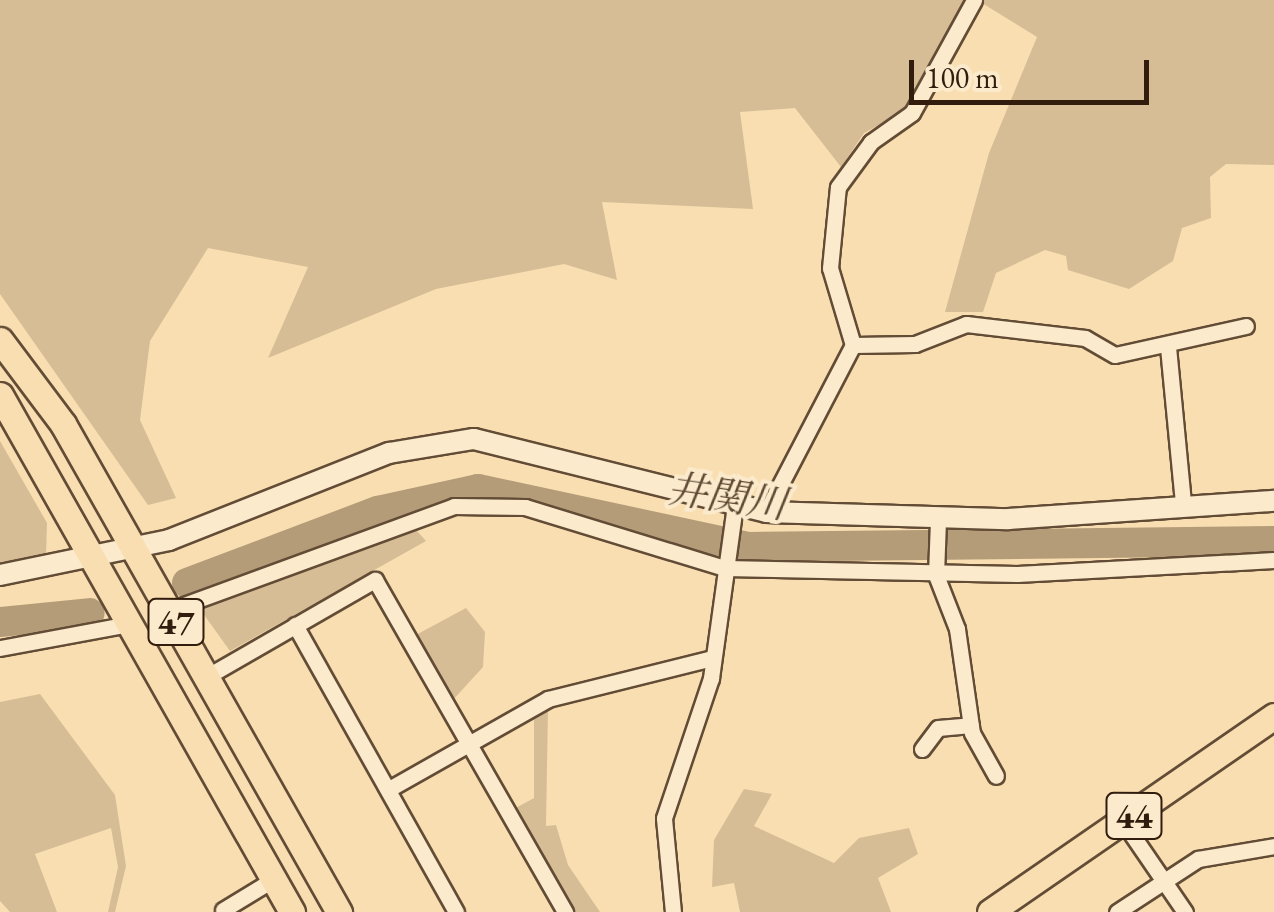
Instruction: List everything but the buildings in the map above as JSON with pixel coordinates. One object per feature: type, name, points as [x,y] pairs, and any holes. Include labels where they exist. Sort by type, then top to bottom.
[{"type":"main road","name":"47","points":[[0,340],[63,424],[339,912]]},
{"type":"main road","name":"47","points":[[0,394],[292,912]]},
{"type":"main road","name":"44","points":[[990,912],[1274,716]]},
{"type":"street","points":[[766,512],[853,345],[830,268],[838,187],[870,142],[912,113],[974,0]]},
{"type":"street","points":[[853,345],[915,344],[966,324],[1085,338],[1115,355],[1168,348],[1246,326]]},
{"type":"street","points":[[1168,348],[1183,504]]},
{"type":"street","points":[[0,575],[94,560],[134,549],[437,442],[515,444],[733,514],[766,512],[937,530],[1183,504],[1274,500]]},
{"type":"street","points":[[170,610],[454,506],[525,507],[725,568],[936,575],[1274,560]]},
{"type":"street","points":[[673,912],[664,818],[699,724],[733,514]]},
{"type":"street","points":[[937,530],[936,575],[957,629],[971,725],[996,776]]},
{"type":"street","points":[[206,677],[375,580],[564,912]]},
{"type":"street","points":[[0,648],[130,624]]},
{"type":"street","points":[[295,626],[456,912]]},
{"type":"street","points":[[388,790],[548,699],[709,659]]},
{"type":"street","points":[[922,749],[938,728],[971,725]]},
{"type":"street","points":[[1124,823],[1185,912]]},
{"type":"street","points":[[1118,912],[1198,860],[1274,846]]},
{"type":"street","points":[[223,910],[274,879]]},
{"type":"shaded area","points":[[0,0],[966,0],[910,108],[864,133],[841,167],[795,108],[740,112],[753,209],[602,202],[617,280],[564,264],[436,289],[268,358],[308,267],[208,248],[150,341],[140,420],[176,498],[148,505],[0,294]]},
{"type":"shaded area","points":[[977,0],[1274,0],[1274,165],[1226,164],[1210,177],[1211,218],[1182,228],[1173,261],[1129,289],[1068,270],[1066,256],[1045,250],[996,273],[983,312],[945,312],[989,153],[1037,37]]},
{"type":"shaded area","points":[[0,441],[47,523],[46,557],[0,562]]},
{"type":"shaded area","points":[[408,521],[426,541],[230,651],[197,605],[271,573],[315,568]]},
{"type":"shaded area","points":[[466,608],[485,632],[483,667],[452,701],[414,636]]},
{"type":"shaded area","points":[[40,694],[115,795],[126,866],[115,912],[108,912],[118,867],[111,828],[35,854],[57,912],[10,912],[0,901],[0,702]]},
{"type":"shaded area","points":[[548,707],[546,826],[556,825],[568,865],[600,912],[569,912],[512,810],[534,798],[534,714]]},
{"type":"shaded area","points":[[744,789],[772,794],[754,826],[834,863],[859,838],[909,828],[918,854],[878,878],[891,912],[740,912],[734,883],[712,887],[714,840]]},
{"type":"waterway","name":"井関川","points":[[187,583],[378,511],[478,489],[748,547],[1274,541]]},
{"type":"waterway","name":"井関川","points":[[0,622],[90,613]]}]
